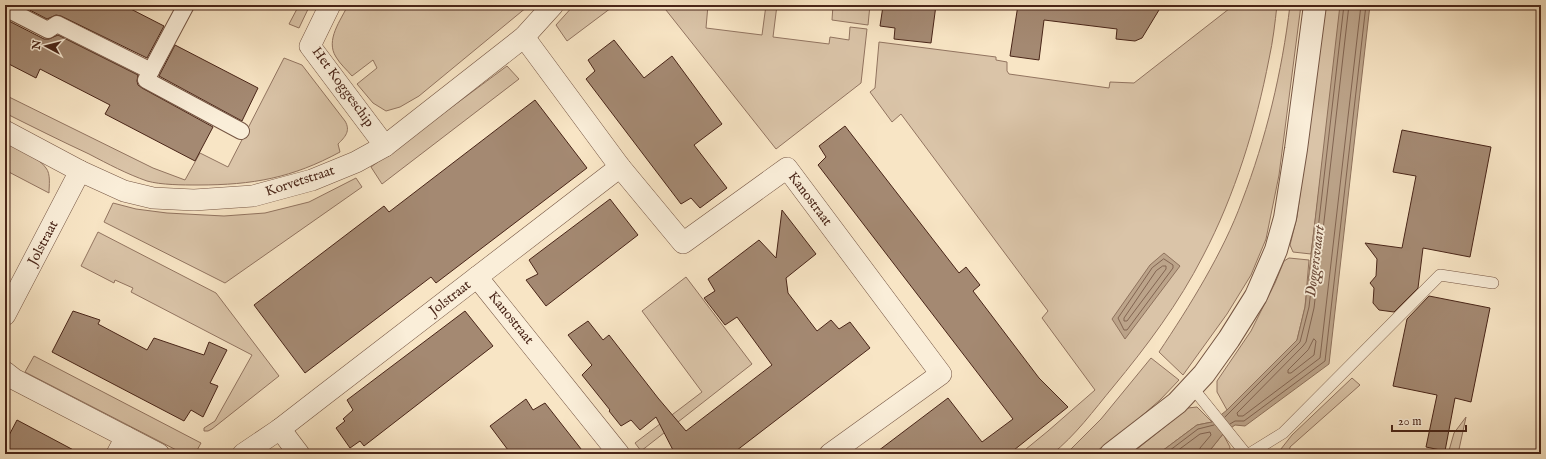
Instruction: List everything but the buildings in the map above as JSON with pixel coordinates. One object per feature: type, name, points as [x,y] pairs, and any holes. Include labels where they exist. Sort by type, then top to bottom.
[{"type":"street","points":[[186,5],[146,80],[241,131]]},
{"type":"street","name":"Het Koggeschip","points":[[330,5],[310,46],[385,146]]},
{"type":"street","name":"Korvetstraat","points":[[5,131],[80,171],[124,192],[152,198],[194,200],[253,196],[312,180],[356,162],[385,146],[524,37],[553,5]]},
{"type":"street","points":[[1110,454],[1177,403],[1192,387],[1204,374],[1229,339],[1256,296],[1276,250],[1285,218],[1315,5]]},
{"type":"street","points":[[5,8],[48,30],[57,24],[151,71]]},
{"type":"street","name":"Kanostraat","points":[[524,37],[620,167],[683,243],[787,168],[941,374],[830,454]]},
{"type":"street","name":"Jolstraat","points":[[243,454],[280,429],[620,167]]},
{"type":"street","name":"Jolstraat","points":[[5,315],[80,171]]},
{"type":"street","name":"Kanostraat","points":[[477,276],[619,454]]},
{"type":"street","points":[[5,372],[121,445],[159,454]]},
{"type":"street","points":[[280,429],[299,454]]},
{"type":"lane","points":[[1249,454],[1283,433],[1440,275],[1493,283]]},
{"type":"lane","points":[[1192,387],[1246,454]]},
{"type":"shaded area","points":[[294,5],[310,5],[299,28],[289,24],[298,7]]},
{"type":"shaded area","points":[[348,5],[526,5],[527,7],[419,96],[400,107],[386,111],[373,103],[357,84],[377,68],[373,60],[352,76],[339,62],[333,50],[332,44],[335,30]]},
{"type":"shaded area","points":[[574,5],[615,5],[567,41],[556,25]]},
{"type":"shaded area","points":[[662,5],[708,5],[706,28],[762,35],[766,5],[777,5],[773,37],[829,44],[830,37],[849,40],[850,27],[867,29],[861,83],[776,149]]},
{"type":"shaded area","points":[[833,5],[870,5],[868,25],[832,20]]},
{"type":"shaded area","points":[[1234,5],[1277,5],[1274,32],[1264,84],[1251,135],[1235,185],[1214,233],[1184,291],[1162,324],[1084,422],[1069,439],[1052,454],[1020,454],[1095,390],[1042,318],[1048,311],[901,114],[892,122],[870,92],[875,88],[879,42],[996,57],[996,60],[1007,62],[1007,71],[1009,74],[1109,88],[1110,82],[1134,83]]},
{"type":"shaded area","points":[[1290,5],[1301,5],[1279,175],[1266,239],[1251,275],[1227,314],[1183,375],[1159,352],[1205,279],[1234,221],[1251,178],[1266,129],[1278,80]]},
{"type":"shaded area","points":[[1325,5],[1342,5],[1311,254],[1293,252],[1290,245],[1297,217]]},
{"type":"shaded area","points":[[284,58],[302,65],[345,121],[347,131],[345,136],[338,144],[340,152],[305,168],[272,178],[237,184],[218,185],[172,184],[147,181],[118,169],[5,113],[5,95],[153,168],[185,180],[200,153],[228,167]]},
{"type":"shaded area","points":[[507,66],[519,79],[382,184],[371,167]]},
{"type":"shaded area","points":[[5,143],[43,164],[49,173],[49,193],[5,170]]},
{"type":"shaded area","points":[[356,178],[362,187],[225,283],[104,222],[113,203],[136,209],[167,213],[224,216],[265,213],[309,202]]},
{"type":"shaded area","points":[[98,232],[216,293],[279,376],[212,429],[204,431],[204,428],[215,421],[252,355],[131,292],[133,288],[115,280],[114,283],[81,266]]},
{"type":"shaded area","points":[[1289,258],[1309,260],[1305,307],[1297,340],[1227,410],[1217,392],[1217,381],[1251,331],[1275,283],[1284,261]]},
{"type":"shaded area","points":[[686,277],[752,364],[641,451],[635,443],[702,392],[642,311]]},
{"type":"shaded area","points":[[34,356],[201,443],[195,454],[184,454],[25,372]]},
{"type":"shaded area","points":[[1151,358],[1179,380],[1160,400],[1130,426],[1093,454],[1066,454],[1101,419]]},
{"type":"shaded area","points":[[1352,378],[1360,385],[1290,447],[1289,454],[1277,454],[1292,435]]},
{"type":"shaded area","points":[[1197,407],[1212,422],[1197,425],[1158,454],[1131,454],[1188,408]]},
{"type":"shaded area","points":[[1466,417],[1458,454],[1448,454],[1454,433]]},
{"type":"shaded area","points":[[1223,434],[1230,447],[1229,454],[1207,454]]},
{"type":"water","name":"Doggersvaart","points":[[1340,5],[1370,5],[1329,364],[1245,426],[1235,425],[1223,434],[1207,454],[1158,454],[1197,425],[1212,422],[1227,410],[1297,340],[1305,307]]},
{"type":"water","points":[[1164,253],[1180,266],[1125,339],[1112,319],[1150,265]]}]
